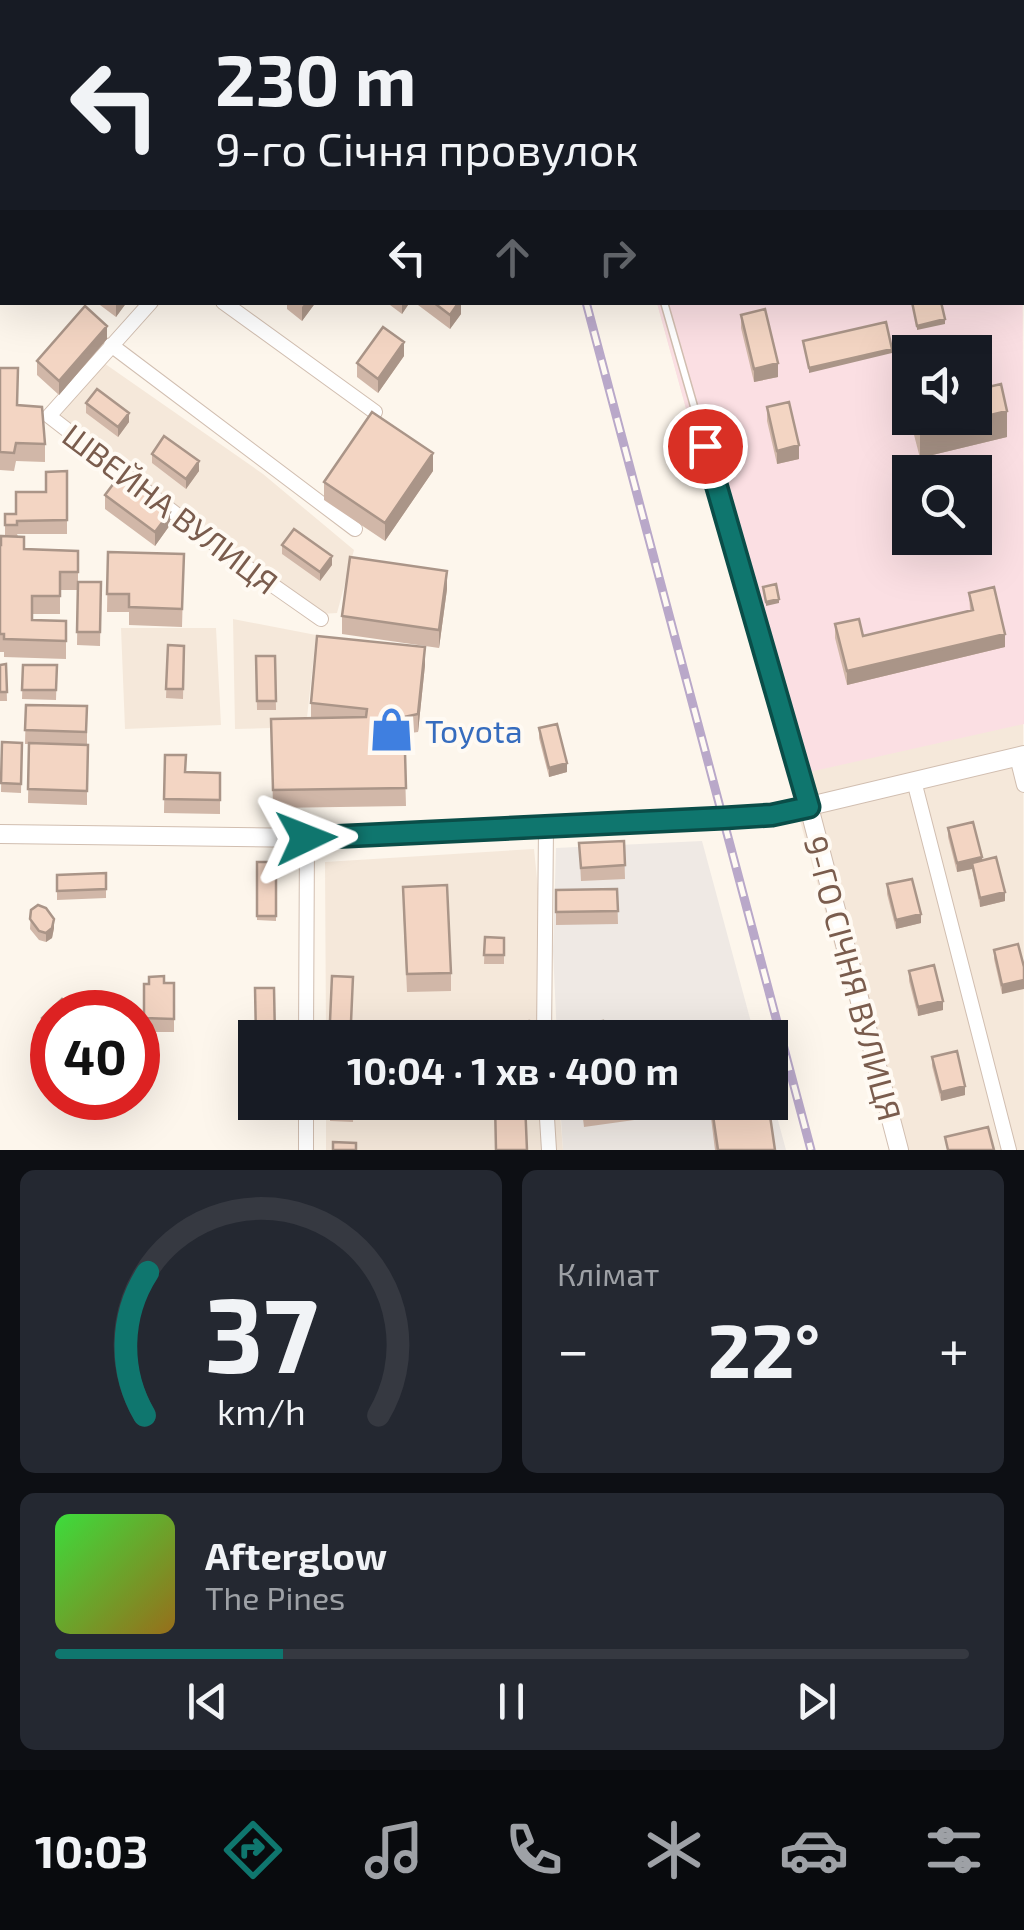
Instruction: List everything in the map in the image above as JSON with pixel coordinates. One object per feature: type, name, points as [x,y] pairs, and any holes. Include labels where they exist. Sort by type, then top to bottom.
[{"type":"street","name":"ШВЕЙНА ВУЛИЦЯ","points":[[148,305],[49,416],[221,549],[322,619]]},
{"type":"street","points":[[227,305],[375,412]]},
{"type":"street","points":[[110,346],[355,529]]},
{"type":"street","points":[[0,834],[306,838],[772,815],[1021,756],[1024,785]]},
{"type":"street","points":[[914,782],[1009,1150]]},
{"type":"street","name":"9-ГО СІЧНЯ ВУЛИЦЯ","points":[[809,807],[899,1150]]},
{"type":"street","points":[[544,1020],[546,828]]},
{"type":"street","points":[[306,838],[306,1020]]},
{"type":"street","points":[[306,1120],[306,1150]]},
{"type":"street","points":[[547,1120],[549,1150]]},
{"type":"lane","points":[[665,305],[809,807]]},
{"type":"shaded area","points":[[658,305],[1022,305],[1024,1150],[891,1150]]},
{"type":"shaded area","points":[[658,305],[1023,305],[1024,724],[787,777]]},
{"type":"shaded area","points":[[101,361],[263,474],[354,550],[337,613],[321,614],[58,419]]},
{"type":"shaded area","points":[[233,619],[316,635],[306,727],[235,729]]},
{"type":"shaded area","points":[[121,628],[216,628],[221,725],[125,729]]},
{"type":"shaded area","points":[[702,841],[750,1020],[556,1020],[553,951],[556,848]]},
{"type":"shaded area","points":[[534,849],[551,1020],[326,1020],[325,862]]},
{"type":"shaded area","points":[[326,1120],[560,1120],[563,1150],[326,1150]]},
{"type":"shaded area","points":[[561,1120],[778,1120],[786,1150],[563,1150]]},
{"type":"building","points":[[437,305],[457,305],[450,315]]},
{"type":"building","points":[[913,305],[942,305],[945,319],[917,326]]},
{"type":"building","points":[[85,306],[107,326],[59,381],[37,361]]},
{"type":"building","points":[[765,309],[778,363],[754,369],[741,315]]},
{"type":"building","points":[[886,322],[892,349],[809,368],[803,341]]},
{"type":"building","points":[[383,327],[404,342],[378,379],[357,363]]},
{"type":"building","points":[[0,368],[18,368],[17,405],[42,407],[45,444],[16,443],[14,453],[0,452]]},
{"type":"building","points":[[1001,384],[1007,411],[992,415],[992,386]]},
{"type":"building","points":[[97,389],[129,413],[118,427],[86,403]]},
{"type":"building","points":[[789,402],[799,445],[777,451],[767,407]]},
{"type":"building","points":[[372,412],[433,453],[385,523],[324,482]]},
{"type":"building","points":[[164,436],[199,461],[186,479],[152,454]]},
{"type":"building","points":[[67,471],[67,520],[17,521],[17,525],[5,525],[5,514],[16,514],[16,492],[46,492],[46,472]]},
{"type":"building","points":[[120,475],[170,512],[155,532],[105,495]]},
{"type":"building","points":[[294,529],[332,556],[320,572],[282,545]]},
{"type":"building","points":[[1,536],[24,537],[24,549],[78,551],[78,572],[60,572],[60,596],[32,596],[32,620],[66,621],[66,641],[4,639],[4,634],[0,634]]},
{"type":"building","points":[[108,552],[184,554],[182,609],[129,607],[129,594],[107,594]]},
{"type":"building","points":[[350,557],[447,571],[439,630],[342,616]]},
{"type":"building","points":[[78,582],[101,582],[100,632],[77,632]]},
{"type":"building","points":[[776,584],[779,599],[766,602],[763,587]]},
{"type":"building","points":[[994,587],[1005,634],[847,671],[835,624],[859,619],[863,636],[973,610],[969,593]]},
{"type":"building","name":"Toyota","points":[[317,636],[425,647],[418,714],[404,717],[406,788],[273,790],[271,719],[366,717],[367,709],[311,703]]},
{"type":"building","points":[[168,645],[184,646],[183,689],[166,689]]},
{"type":"building","points":[[256,656],[275,656],[276,701],[257,701]]},
{"type":"building","points":[[6,664],[7,692],[0,692],[0,665]]},
{"type":"building","points":[[23,665],[57,665],[56,690],[22,690]]},
{"type":"building","points":[[26,705],[87,706],[86,732],[25,730]]},
{"type":"building","points":[[557,724],[567,763],[549,768],[539,728]]},
{"type":"building","points":[[2,742],[22,743],[21,784],[1,783]]},
{"type":"building","points":[[29,743],[88,745],[87,791],[28,789]]},
{"type":"building","points":[[165,755],[186,755],[185,772],[220,773],[220,800],[164,799]]},
{"type":"building","points":[[973,822],[982,857],[957,863],[948,828]]},
{"type":"building","points":[[624,841],[625,865],[581,868],[579,843]]},
{"type":"building","points":[[996,857],[1005,892],[980,898],[972,863]]},
{"type":"building","points":[[257,862],[276,862],[276,916],[257,916]]},
{"type":"building","points":[[106,873],[106,889],[57,891],[57,875]]},
{"type":"building","points":[[912,879],[921,914],[896,920],[887,884]]},
{"type":"building","points":[[447,885],[451,973],[407,974],[403,887]]},
{"type":"building","points":[[617,889],[618,911],[556,912],[556,890]]},
{"type":"building","points":[[38,905],[46,908],[54,919],[46,933],[39,931],[30,919],[31,910]]},
{"type":"building","points":[[485,937],[504,938],[504,955],[484,955]]},
{"type":"building","points":[[1018,944],[1024,980],[1002,985],[994,950]]},
{"type":"building","points":[[934,965],[943,1001],[918,1007],[909,971]]},
{"type":"building","points":[[164,976],[164,983],[174,983],[174,1019],[160,1019],[160,990],[144,990],[149,977]]},
{"type":"building","points":[[332,976],[353,977],[351,1020],[330,1020]]},
{"type":"building","points":[[255,988],[274,988],[275,1020],[256,1020]]},
{"type":"building","points":[[957,1051],[965,1086],[941,1092],[932,1057]]},
{"type":"building","points":[[495,1120],[526,1120],[527,1150],[496,1150]]},
{"type":"building","points":[[714,1120],[771,1120],[775,1150],[718,1150]]},
{"type":"building","points":[[988,1127],[994,1150],[948,1150],[945,1137]]},
{"type":"building","points":[[333,1142],[356,1143],[356,1150],[333,1150]]},
{"type":"railway","points":[[587,305],[811,1150]]},
{"type":"place","name":"Toyota","points":[[392,730]]},
{"type":"route","points":[[306,838],[724,818],[772,815],[809,807],[705,446]]}]
